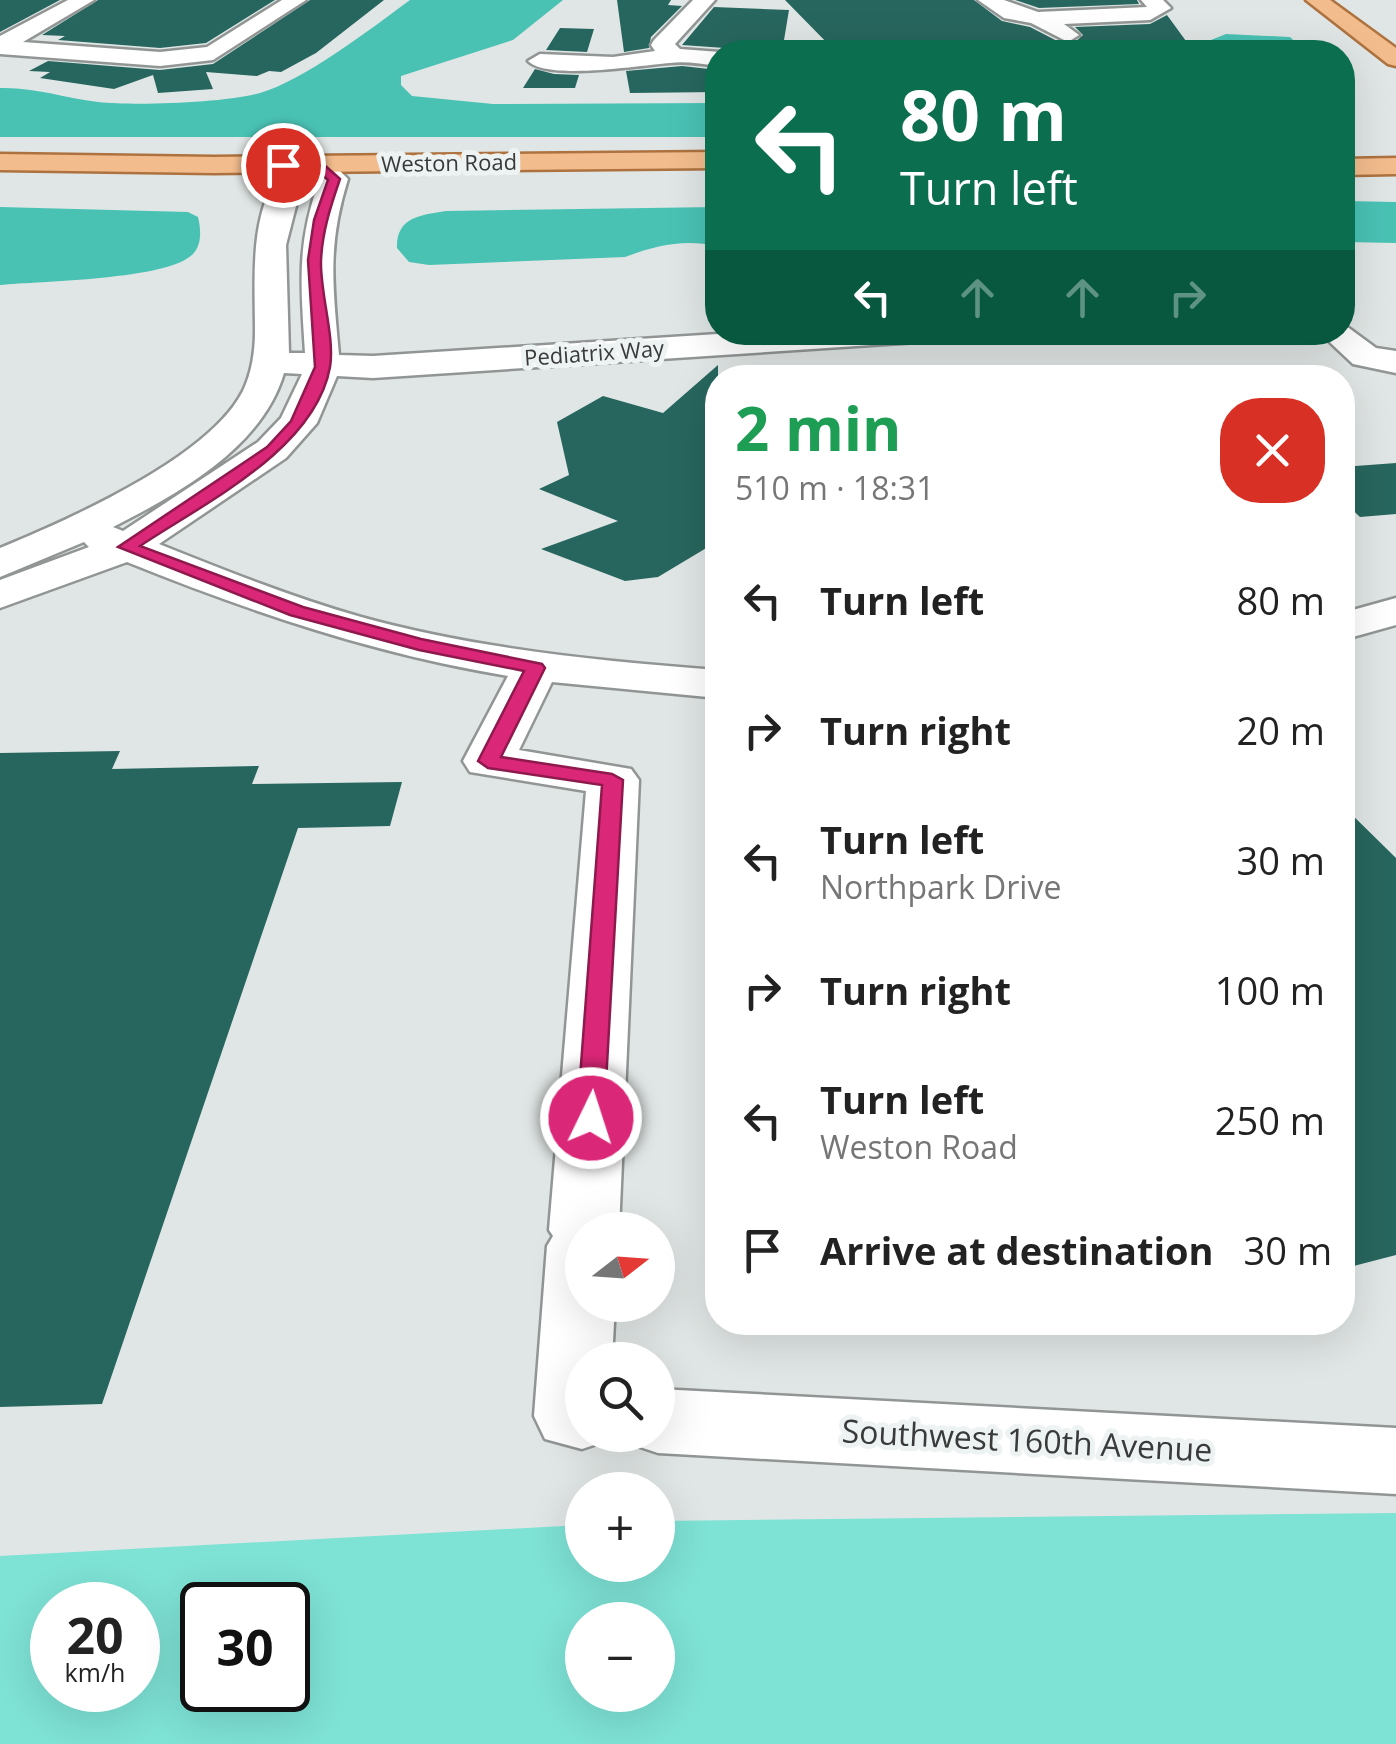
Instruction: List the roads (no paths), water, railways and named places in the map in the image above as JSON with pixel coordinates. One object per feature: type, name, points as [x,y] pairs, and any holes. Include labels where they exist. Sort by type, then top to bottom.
[{"type":"main road","points":[[1316,0],[1396,59]]},
{"type":"main road","points":[[1355,152],[1396,151]]},
{"type":"main road","name":"Weston Road","points":[[0,162],[313,174],[705,160]]},
{"type":"main road","points":[[1355,167],[1396,166]]},
{"type":"main road","name":"Weston Road","points":[[0,177],[705,174]]},
{"type":"street","points":[[0,46],[84,0]]},
{"type":"street","points":[[0,46],[180,58],[213,53],[296,0]]},
{"type":"street","points":[[674,55],[662,45],[706,0]]},
{"type":"street","points":[[988,0],[1012,13],[1038,18],[1150,14],[1160,8],[1151,0]]},
{"type":"street","points":[[1038,18],[1072,37],[1070,40]]},
{"type":"street","points":[[540,62],[613,64],[674,55],[705,59]]},
{"type":"street","points":[[0,564],[82,529],[199,461],[262,394],[271,361],[270,250],[274,220],[313,174]]},
{"type":"street","points":[[0,595],[127,547],[272,450],[298,422],[323,367],[315,260],[320,220],[313,174]]},
{"type":"street","name":"Pediatrix Way","points":[[271,361],[373,367],[715,345]]},
{"type":"street","points":[[1351,345],[1364,357],[1396,362]]},
{"type":"street","points":[[82,529],[296,611],[419,644],[536,668],[705,683]]},
{"type":"street","points":[[1355,623],[1396,611]]},
{"type":"street","points":[[536,668],[488,761],[612,780],[585,1212]]},
{"type":"street","name":"Southwest 160th Avenue","points":[[675,1422],[1396,1461]]}]
